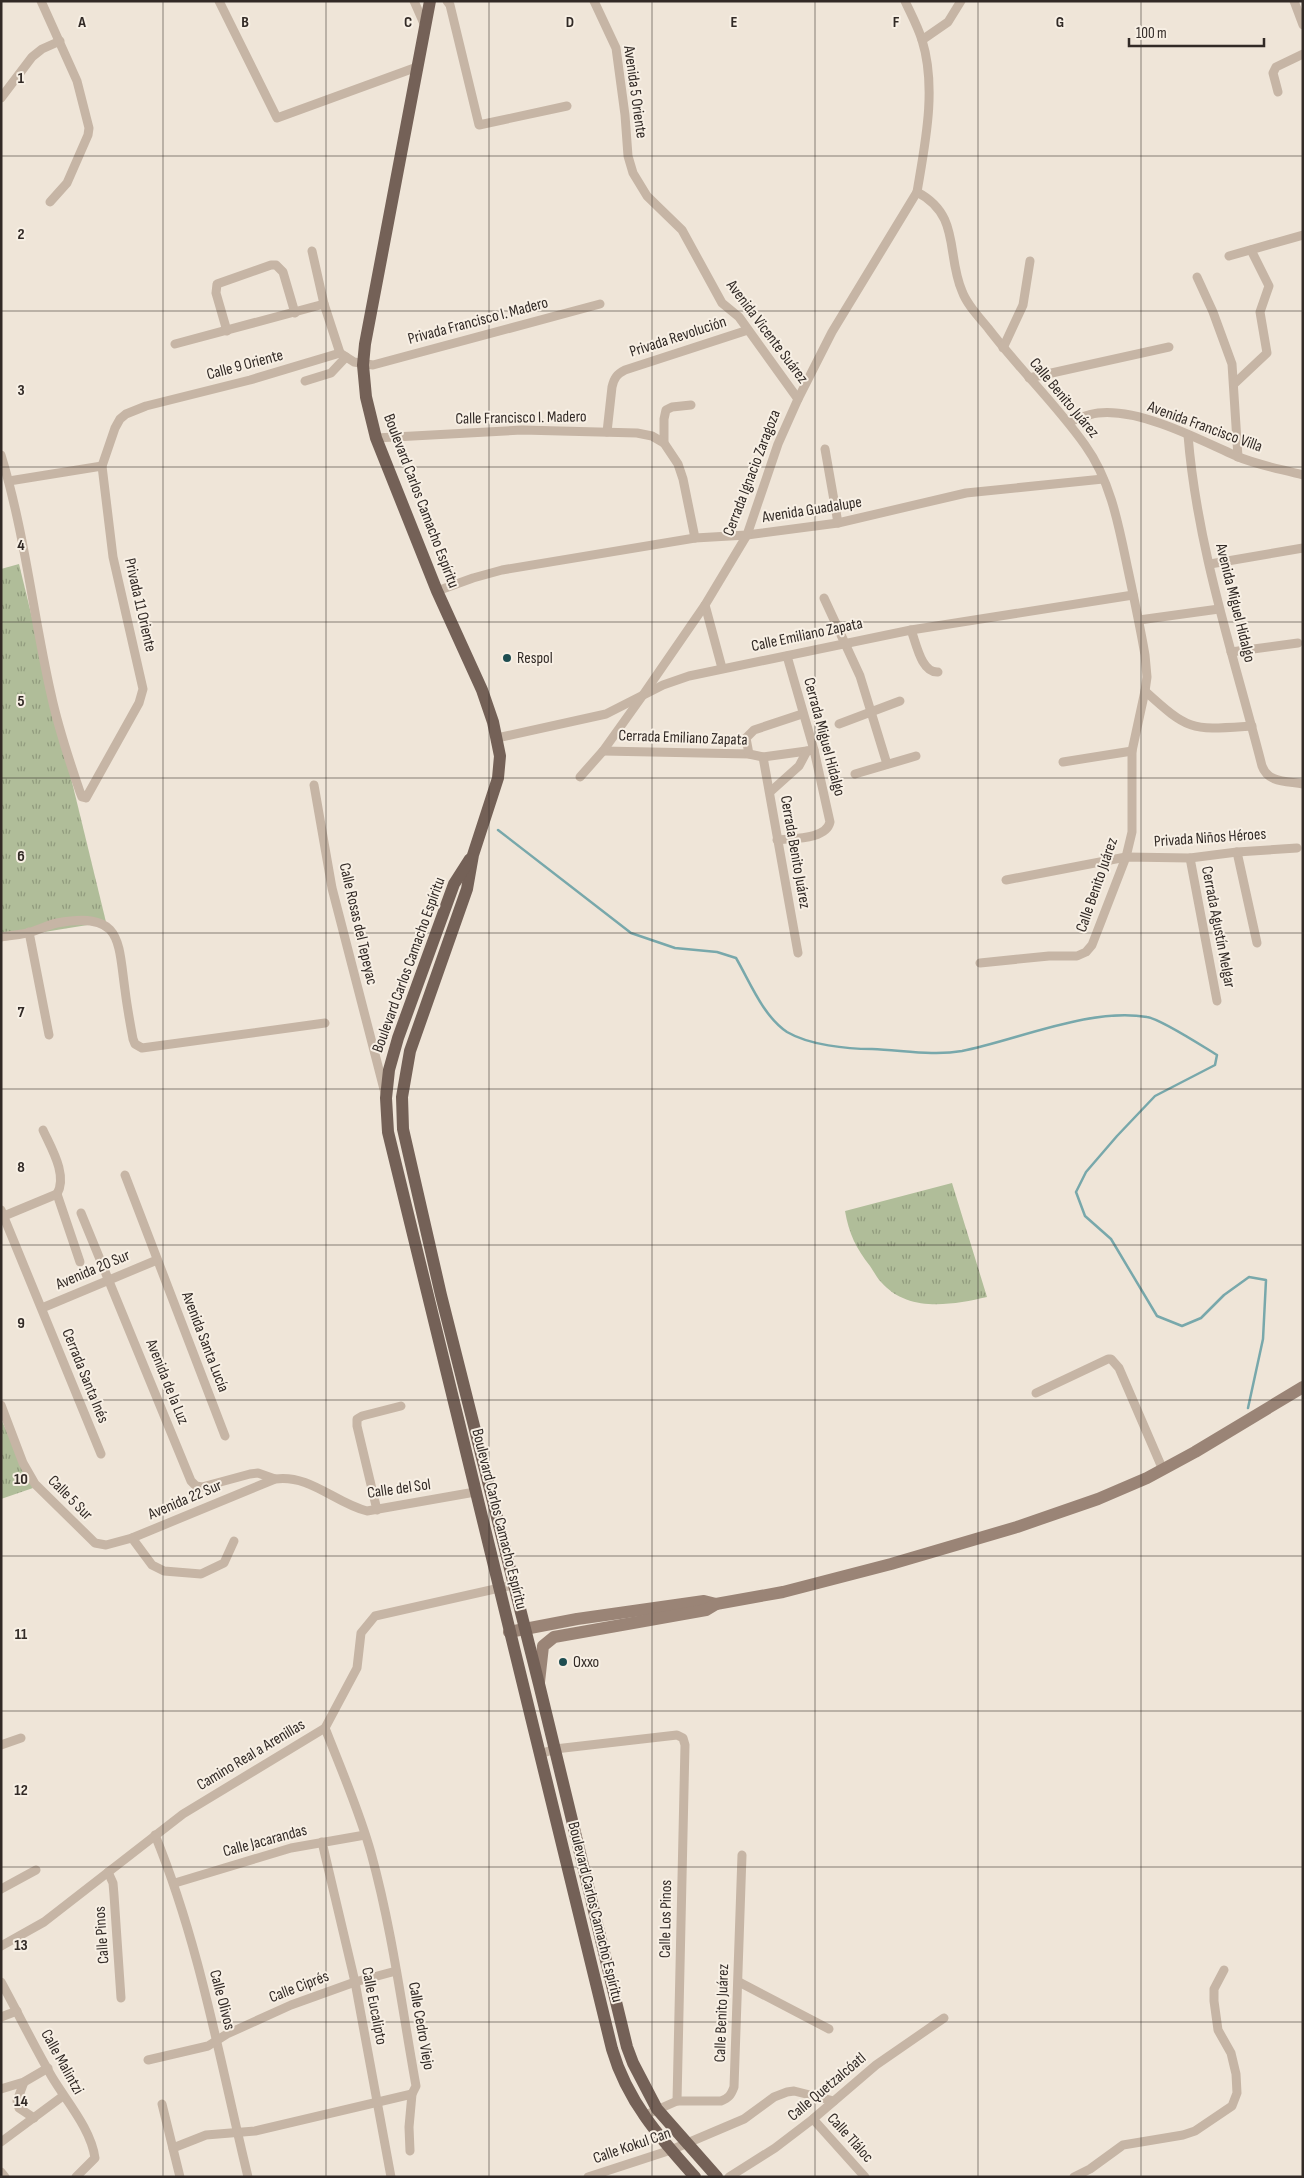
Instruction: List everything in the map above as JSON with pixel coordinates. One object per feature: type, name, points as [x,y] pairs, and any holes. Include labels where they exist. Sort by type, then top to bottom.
[{"type":"main road","name":"Boulevard Carlos Camacho Espíritu","points":[[430,1],[368,325],[363,365],[366,396],[376,438],[437,591],[482,690],[497,738],[500,756],[498,778],[473,855],[467,889],[410,1051],[403,1085],[402,1114],[418,1199],[555,1749],[622,2028],[633,2063],[657,2109],[717,2177]]},
{"type":"main road","name":"Boulevard Carlos Camacho Espíritu","points":[[473,855],[454,884],[398,1038],[389,1070],[386,1098],[388,1132],[474,1492],[614,2056],[628,2090],[643,2116],[696,2177]]},
{"type":"main road","points":[[539,1684],[543,1646],[554,1637],[706,1610],[716,1604],[783,1592],[891,1564],[1051,1516],[1115,1492],[1163,1470],[1303,1387]]},
{"type":"main road","points":[[509,1632],[524,1627],[704,1601],[716,1604]]},
{"type":"main road","points":[[545,1624],[548,1640]]},
{"type":"street","points":[[41,1],[77,81],[87,116],[88,135],[67,183],[50,202]]},
{"type":"street","points":[[219,1],[276,118],[418,67]]},
{"type":"street","points":[[414,1],[426,26]]},
{"type":"street","points":[[447,1],[450,6],[479,125],[568,106]]},
{"type":"street","name":"Avenida 5 Oriente","points":[[594,1],[616,48],[625,115],[628,156],[633,173],[641,188]]},
{"type":"street","points":[[905,1],[922,40],[929,86],[923,159],[918,192]]},
{"type":"street","points":[[922,40],[948,22],[961,1]]},
{"type":"street","points":[[1294,1],[1303,25]]},
{"type":"street","points":[[1,98],[37,52],[60,41]]},
{"type":"street","points":[[1278,92],[1273,73],[1276,67],[1303,54]]},
{"type":"street","name":"Avenida Vicente Suárez","points":[[641,188],[682,230],[722,303],[734,312],[798,399]]},
{"type":"street","name":"Calle Benito Juárez","points":[[918,192],[929,198],[942,214],[950,238],[962,291],[1002,348],[1068,422],[1089,451],[1104,479],[1117,518],[1139,620],[1147,677],[1132,751],[1132,832],[1126,857],[1095,939],[1086,952],[1077,956],[1049,956],[980,963]]},
{"type":"street","name":"Cerrada Ignacio Zaragoza","points":[[580,778],[603,751],[705,605],[747,535],[778,444],[798,399],[832,332],[918,192]]},
{"type":"street","points":[[1229,256],[1303,235]]},
{"type":"street","points":[[1234,384],[1267,353],[1260,312],[1269,286],[1251,250]]},
{"type":"street","points":[[312,251],[324,304],[343,355],[363,365]]},
{"type":"street","points":[[1002,348],[1023,305],[1030,261]]},
{"type":"street","points":[[227,330],[216,293],[217,284],[271,266],[276,265],[283,272],[295,313]]},
{"type":"street","points":[[1196,277],[1232,364],[1238,457]]},
{"type":"street","points":[[175,344],[324,304]]},
{"type":"street","name":"Privada Francisco I. Madero","points":[[363,365],[383,363],[600,304]]},
{"type":"street","name":"Privada Revolución","points":[[607,432],[613,380],[618,374],[625,370],[748,330]]},
{"type":"street","points":[[1029,378],[1169,347]]},
{"type":"street","points":[[305,381],[331,373],[343,355]]},
{"type":"street","name":"Calle 9 Oriente","points":[[133,411],[343,355]]},
{"type":"street","points":[[691,405],[672,407],[666,410],[664,443],[678,464],[695,538]]},
{"type":"street","name":"Privada 11 Oriente","points":[[9,481],[50,693],[60,734],[82,797],[86,798],[139,703],[143,689],[113,557],[102,466],[120,419],[133,411]]},
{"type":"street","name":"Avenida Francisco Villa","points":[[1068,422],[1097,413],[1108,413],[1153,421],[1238,457],[1303,475]]},
{"type":"street","name":"Calle Francisco I. Madero","points":[[376,438],[522,430],[607,432],[652,436],[664,443]]},
{"type":"street","name":"Avenida Miguel Hidalgo","points":[[1188,435],[1194,499],[1219,609],[1262,766],[1267,775],[1275,780],[1303,784]]},
{"type":"street","points":[[825,449],[838,523]]},
{"type":"street","points":[[1,455],[9,481],[102,466]]},
{"type":"street","name":"Avenida Guadalupe","points":[[437,591],[502,570],[695,538],[747,535],[838,523],[966,493],[1104,479]]},
{"type":"street","points":[[1210,564],[1303,548]]},
{"type":"street","name":"Calle Emiliano Zapata","points":[[497,738],[606,714],[643,695],[690,676],[722,668],[911,630],[1133,595]]},
{"type":"street","points":[[824,598],[860,676],[887,764]]},
{"type":"street","points":[[705,605],[722,668]]},
{"type":"street","points":[[1139,620],[1219,609]]},
{"type":"street","points":[[911,630],[924,663],[930,670],[938,672]]},
{"type":"street","points":[[1231,652],[1298,643]]},
{"type":"street","name":"Cerrada Miguel Hidalgo","points":[[777,840],[820,834],[829,826],[830,817],[810,751],[787,656]]},
{"type":"street","points":[[1145,691],[1174,717],[1186,725],[1211,729],[1252,726]]},
{"type":"street","points":[[839,724],[900,701]]},
{"type":"street","points":[[748,754],[746,738],[754,730],[802,714]]},
{"type":"street","name":"Cerrada Emiliano Zapata","points":[[603,751],[748,754],[763,757],[810,751]]},
{"type":"street","points":[[770,792],[800,766],[810,751]]},
{"type":"street","points":[[1062,762],[1132,751]]},
{"type":"street","points":[[855,774],[916,756]]},
{"type":"street","name":"Cerrada Benito Juárez","points":[[763,757],[798,953]]},
{"type":"street","name":"Calle Rosas del Tepeyac","points":[[314,785],[332,888],[386,1098]]},
{"type":"street","name":"Privada Niños Héroes","points":[[1006,880],[1126,857],[1190,858],[1237,852],[1297,848]]},
{"type":"street","points":[[1237,852],[1258,943]]},
{"type":"street","name":"Cerrada Agustín Melgar","points":[[1190,858],[1217,1002]]},
{"type":"street","points":[[1,937],[29,932],[56,924],[82,922],[99,923],[113,932],[119,943],[132,1039],[138,1047],[147,1048],[325,1023]]},
{"type":"street","points":[[29,932],[49,1035]]},
{"type":"street","points":[[3,1213],[57,1194],[61,1187],[61,1178],[52,1149],[43,1130]]},
{"type":"street","name":"Avenida Santa Lucía","points":[[125,1175],[225,1436]]},
{"type":"street","points":[[57,1194],[80,1262]]},
{"type":"street","name":"Cerrada Santa Inés","points":[[3,1213],[101,1454]]},
{"type":"street","name":"Avenida de la Luz","points":[[81,1213],[191,1481],[196,1486],[202,1487],[258,1473],[275,1479]]},
{"type":"street","name":"Avenida 20 Sur","points":[[42,1308],[157,1260]]},
{"type":"street","points":[[1036,1393],[1108,1359],[1112,1359],[1119,1368],[1163,1470]]},
{"type":"street","name":"Calle 5 Sur","points":[[1,1406],[23,1463],[35,1484],[50,1501],[95,1543],[106,1545]]},
{"type":"street","points":[[377,1510],[357,1426],[358,1419],[362,1416],[401,1406]]},
{"type":"street","name":"Calle del Sol","points":[[275,1479],[286,1477],[302,1480],[354,1507],[367,1511],[474,1492]]},
{"type":"street","name":"Avenida 22 Sur","points":[[106,1545],[132,1538],[275,1479]]},
{"type":"street","points":[[132,1538],[152,1565],[164,1570],[201,1574],[224,1563],[234,1541]]},
{"type":"street","name":"Camino Real a Arenillas","points":[[1,1946],[44,1922],[183,1814],[324,1728],[357,1668],[361,1634],[375,1616],[513,1585]]},
{"type":"street","name":"Calle Cedro Viejo","points":[[173,2148],[206,2135],[255,2131],[412,2094],[416,2086],[384,1908],[365,1835],[346,1779],[324,1728]]},
{"type":"street","name":"Calle Los Pinos","points":[[555,1749],[677,1735],[683,1738],[686,1745],[677,2101]]},
{"type":"street","points":[[1,1745],[21,1738]]},
{"type":"street","points":[[540,1754],[555,1749]]},
{"type":"street","name":"Calle Olivos","points":[[155,1835],[175,1883],[218,2040],[248,2177]]},
{"type":"street","name":"Calle Jacarandas","points":[[175,1883],[252,1858],[322,1842],[365,1835]]},
{"type":"street","name":"Calle Eucalipto","points":[[322,1842],[355,1982],[391,2177]]},
{"type":"street","name":"Calle Benito Juárez","points":[[643,2116],[677,2101],[721,2101],[727,2099],[732,2093],[734,2087],[739,1982],[742,1855]]},
{"type":"street","points":[[1,1889],[36,1870]]},
{"type":"street","name":"Calle Pinos","points":[[108,1872],[113,1883],[121,1998]]},
{"type":"street","points":[[1074,2177],[1090,2170],[1123,2145],[1183,2135],[1206,2125],[1232,2106],[1238,2094],[1234,2062],[1218,2030],[1214,2001],[1214,1989],[1224,1970]]},
{"type":"street","name":"Calle Ciprés","points":[[148,2060],[208,2046],[227,2034],[268,2015],[355,1982],[396,1972]]},
{"type":"street","name":"Calle Malintzi","points":[[1,1982],[63,2096],[87,2133],[93,2148],[95,2158],[76,2177]]},
{"type":"street","points":[[739,1982],[829,2029]]},
{"type":"street","points":[[1,2017],[17,2011]]},
{"type":"street","name":"Calle Quetzalcóatl","points":[[729,2177],[775,2148],[813,2119],[876,2065],[944,2018]]},
{"type":"street","points":[[1,2089],[24,2082],[48,2068]]},
{"type":"street","points":[[24,2082],[17,2101],[19,2108],[34,2118]]},
{"type":"street","name":"Calle Kokul Can","points":[[588,2177],[671,2150],[744,2120],[774,2097],[787,2092],[794,2091],[834,2100]]},
{"type":"street","points":[[410,2151],[409,2127],[412,2094]]},
{"type":"street","points":[[1,2142],[63,2096]]},
{"type":"street","points":[[162,2104],[180,2177]]},
{"type":"street","name":"Calle Tláloc","points":[[813,2119],[865,2177]]},
{"type":"street","points":[[1,2172],[5,2177]]},
{"type":"green space","points":[[19,564],[106,922],[1,939],[1,569]]},
{"type":"green space","points":[[952,1183],[987,1297],[945,1304],[931,1304],[904,1299],[892,1292],[877,1277],[851,1234],[845,1211]]},
{"type":"green space","points":[[1,1419],[33,1488],[1,1499]]},
{"type":"waterway","points":[[498,830],[631,933],[675,948],[717,952],[736,958],[771,1017],[787,1032],[806,1040],[851,1048],[929,1053],[951,1052],[983,1046],[1078,1020],[1125,1015],[1153,1019],[1182,1033],[1217,1055],[1215,1065],[1155,1096],[1086,1172],[1076,1192],[1085,1216],[1111,1239],[1157,1316],[1182,1326],[1201,1318],[1224,1295],[1249,1277],[1266,1280],[1263,1339],[1248,1408]]},
{"type":"place","name":"Respol","points":[[507,658]]},
{"type":"place","name":"Oxxo","points":[[563,1662]]}]
